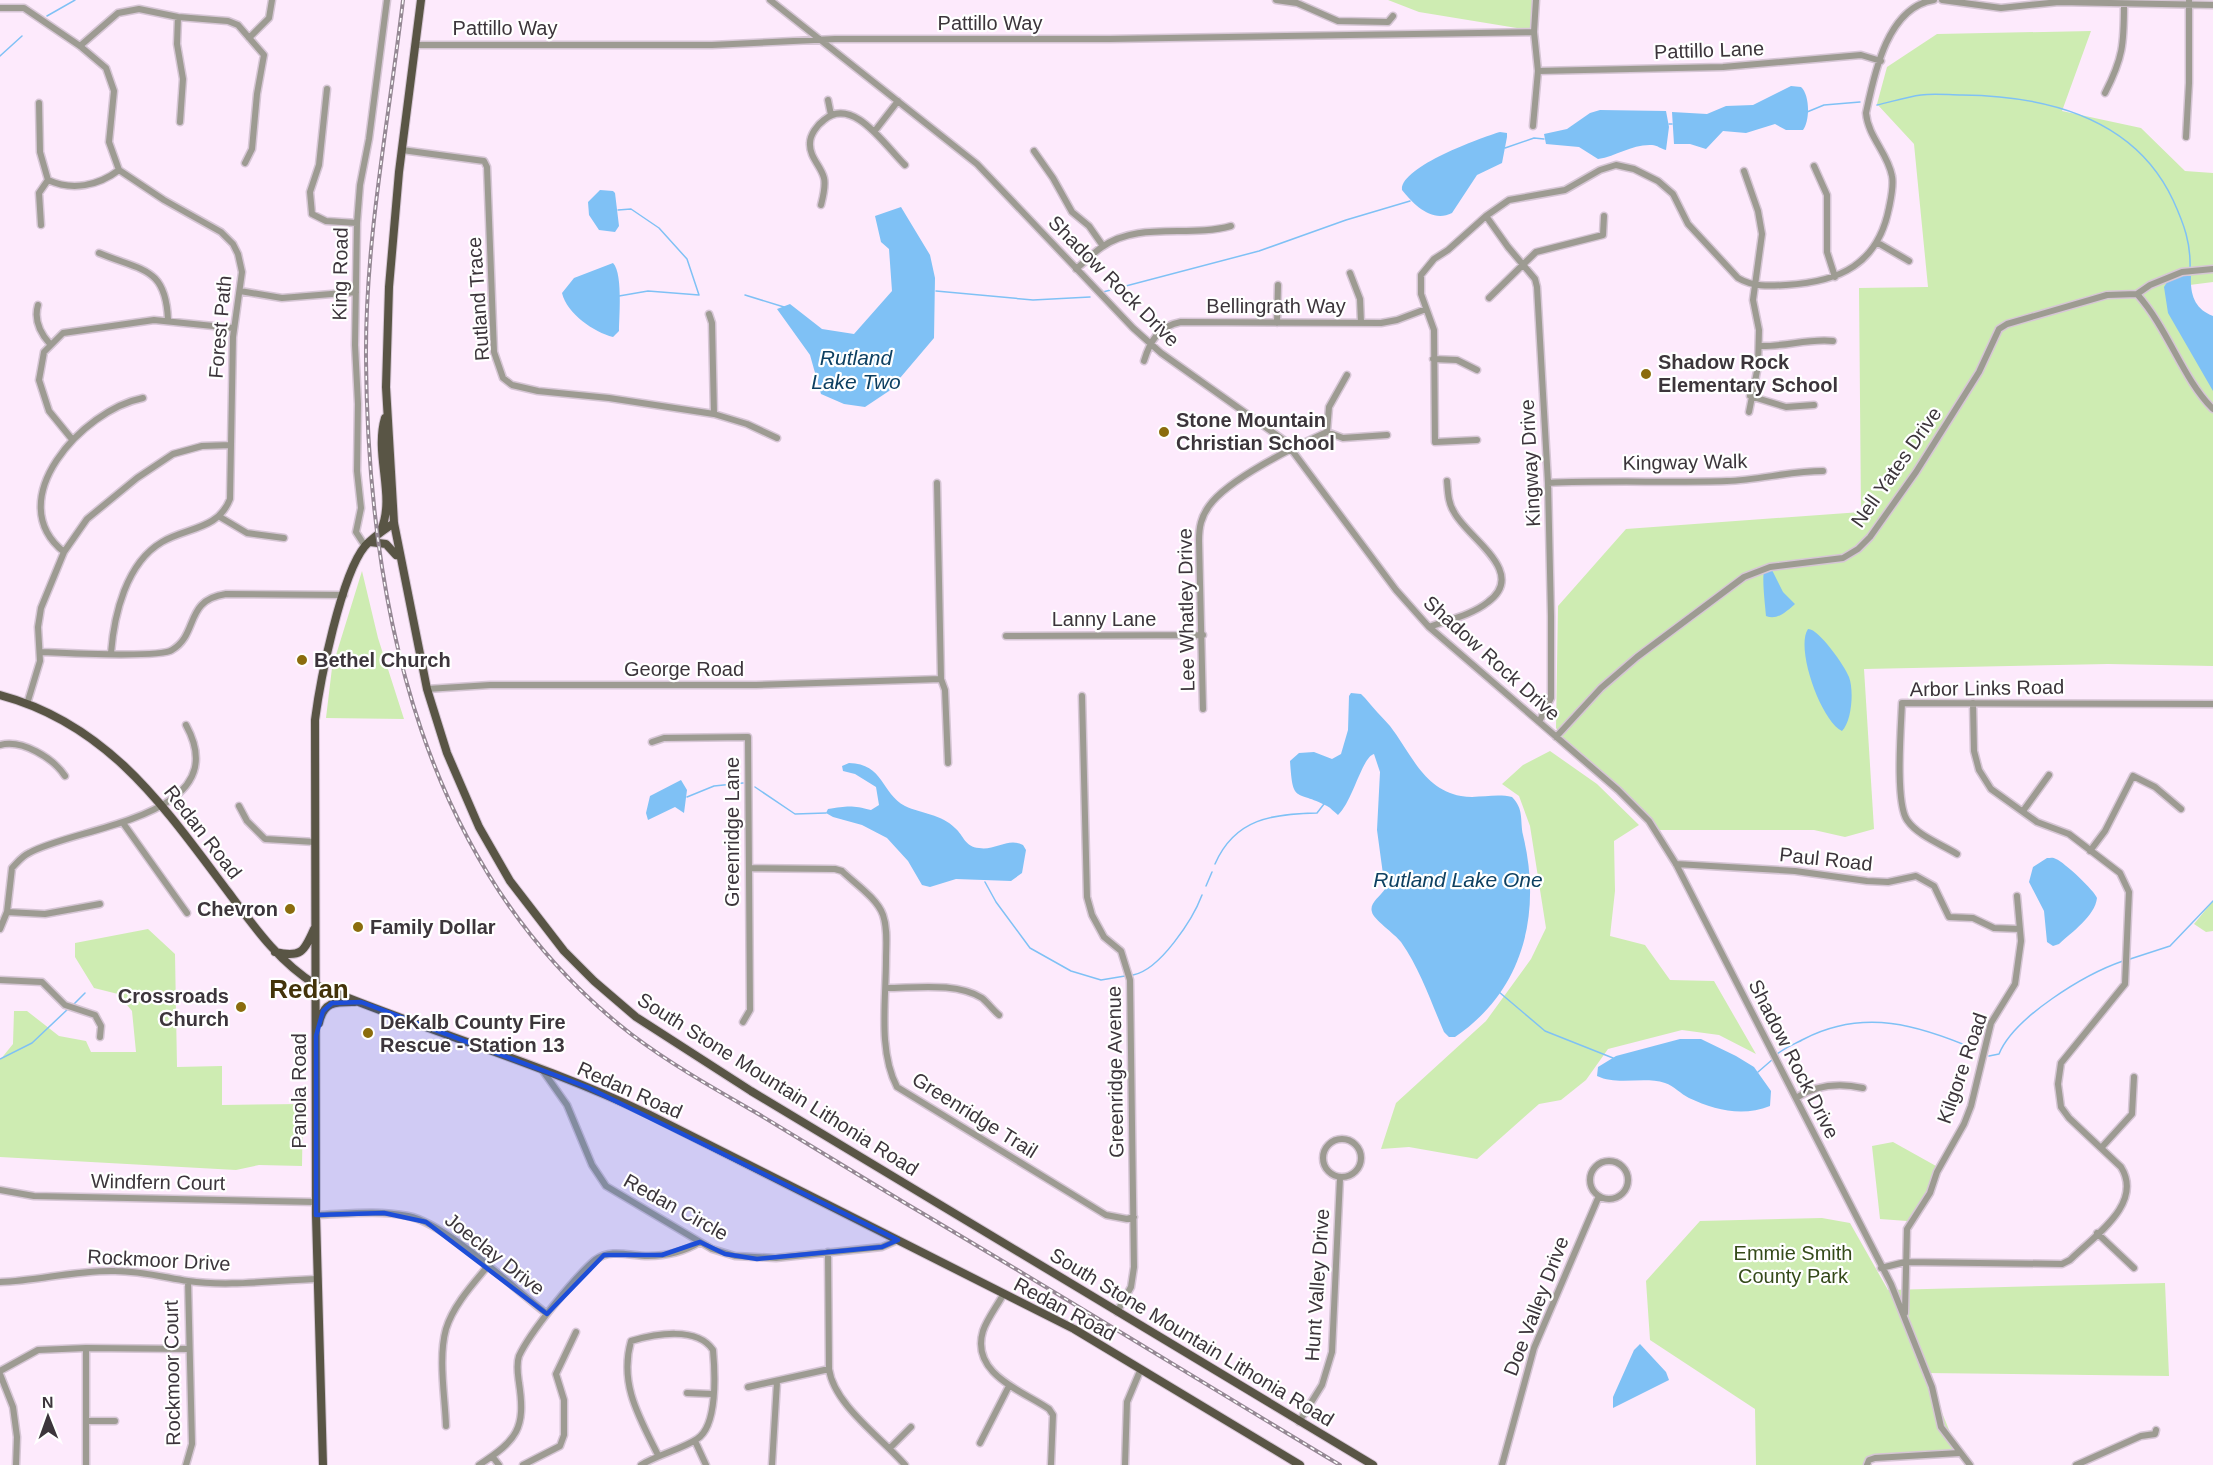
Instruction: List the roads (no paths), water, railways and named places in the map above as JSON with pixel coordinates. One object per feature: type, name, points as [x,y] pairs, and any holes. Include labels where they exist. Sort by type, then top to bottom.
[{"type":"main road","name":"South Stone Mountain Lithonia Road","points":[[421,0],[389,273],[387,411],[394,524],[399,560],[427,689],[452,767],[499,864],[546,930],[601,988],[636,1017],[751,1091],[1373,1465]]},
{"type":"main road","points":[[380,533],[387,516],[382,428],[387,411]]},
{"type":"main road","name":"Panola Road","points":[[323,1465],[315,1202],[316,714],[326,658],[349,575],[367,544],[394,524]]},
{"type":"main road","points":[[367,544],[392,548],[399,560]]},
{"type":"main road","name":"Redan Road","points":[[0,695],[27,704],[71,724],[112,753],[162,803],[275,952],[298,973],[316,985],[618,1100],[1074,1329],[1140,1371],[1192,1398],[1300,1465]]},
{"type":"main road","points":[[275,952],[295,955],[302,951],[316,925]]},
{"type":"main road","points":[[316,1036],[326,1005],[361,1002]]},
{"type":"street","points":[[24,8],[25,0]]},
{"type":"street","points":[[249,38],[268,18],[272,0]]},
{"type":"street","name":"King Road","points":[[367,544],[356,532],[361,508],[357,471],[358,404],[355,345],[357,223],[360,185],[369,139],[387,0]]},
{"type":"street","name":"Shadow Rock Drive","points":[[770,0],[977,164],[1133,328],[1174,364],[1242,408],[1292,447],[1396,590],[1429,627],[1618,790],[1649,821],[1676,864],[1905,1315],[1932,1388],[1941,1426],[1970,1465]]},
{"type":"street","points":[[1276,0],[1297,3],[1338,21],[1388,22],[1393,16]]},
{"type":"street","points":[[1533,126],[1538,71],[1534,32],[1536,0]]},
{"type":"street","points":[[1477,440],[1435,442],[1432,359],[1434,330],[1420,286],[1425,268],[1486,216],[1509,201],[1530,194],[1565,190],[1600,170],[1616,165],[1624,166],[1665,186],[1673,194],[1694,230],[1738,278],[1755,285],[1813,284],[1835,277],[1852,268],[1878,243],[1886,223],[1892,175],[1867,125],[1866,113],[1888,40],[1905,13],[1926,1],[1934,0]]},
{"type":"street","points":[[1942,0],[2001,8],[2059,2],[2124,5],[2188,2],[2213,5]]},
{"type":"street","points":[[2186,137],[2189,84],[2188,2]]},
{"type":"street","points":[[2105,93],[2117,70],[2124,47],[2124,5]]},
{"type":"street","points":[[0,8],[24,8],[80,46],[106,68],[112,78],[114,92],[108,135],[118,170],[99,182],[87,185],[61,186],[48,180],[40,152],[39,103]]},
{"type":"street","points":[[80,46],[105,23],[125,10],[139,9],[178,17],[228,21],[238,25],[264,55],[263,70],[256,94],[252,149],[245,162]]},
{"type":"street","points":[[178,17],[177,44],[183,80],[180,122]]},
{"type":"street","name":"Pattillo Way","points":[[415,45],[712,45],[822,41],[1534,32]]},
{"type":"street","name":"Pattillo Lane","points":[[1538,71],[1723,67],[1861,55],[1881,61]]},
{"type":"street","points":[[312,214],[310,192],[319,165],[327,89]]},
{"type":"street","points":[[828,100],[831,115]]},
{"type":"street","points":[[874,132],[898,101]]},
{"type":"street","points":[[821,205],[824,177],[813,157],[810,143],[819,124],[831,115],[850,114],[860,119],[905,165]]},
{"type":"street","name":"Rutland Trace","points":[[402,150],[484,161],[488,167],[494,352],[503,378],[512,385],[538,391],[609,398],[714,414],[747,424],[777,438]]},
{"type":"street","points":[[1034,151],[1072,212],[1089,226],[1103,246]]},
{"type":"street","points":[[1814,166],[1827,195],[1827,252],[1835,277]]},
{"type":"street","name":"Forest Path","points":[[118,170],[220,232],[232,244],[241,265],[240,291],[233,328],[230,499],[220,517]]},
{"type":"street","points":[[1744,171],[1761,224],[1753,300],[1759,346],[1749,412]]},
{"type":"street","points":[[41,225],[39,193],[48,180]]},
{"type":"street","points":[[312,214],[326,221],[357,223]]},
{"type":"street","points":[[304,218],[312,214]]},
{"type":"street","name":"Kingway Drive","points":[[1486,216],[1535,279],[1537,287],[1548,483],[1552,692],[1548,709],[1539,722]]},
{"type":"street","points":[[1489,298],[1522,264],[1545,249],[1603,234],[1604,216]]},
{"type":"street","points":[[1076,269],[1103,246],[1145,232],[1191,233],[1231,226]]},
{"type":"street","points":[[1878,243],[1909,261]]},
{"type":"street","points":[[99,253],[158,279],[165,291],[168,320]]},
{"type":"street","points":[[2213,269],[2182,272],[2150,285],[2137,294],[2162,326],[2194,386],[2213,410]]},
{"type":"street","points":[[1350,273],[1360,299],[1361,323]]},
{"type":"street","points":[[1277,323],[1278,285]]},
{"type":"street","points":[[240,291],[282,298],[356,292]]},
{"type":"street","name":"Nell Yates Drive","points":[[1556,737],[1601,688],[1637,657],[1744,577],[1770,567],[1843,558],[1858,549],[1894,504],[1956,409],[1979,372],[1999,329],[2018,319],[2106,295],[2137,294]]},
{"type":"street","points":[[38,305],[36,313],[38,323],[42,335],[50,344]]},
{"type":"street","name":"Bellingrath Way","points":[[1150,341],[1168,326],[1181,322],[1361,323],[1397,321],[1426,309]]},
{"type":"street","points":[[709,314],[712,323],[714,414]]},
{"type":"street","points":[[71,438],[49,411],[41,393],[40,366],[50,344],[69,331],[168,320],[233,328]]},
{"type":"street","points":[[1759,346],[1794,345],[1822,339],[1833,341]]},
{"type":"street","points":[[1144,361],[1150,341]]},
{"type":"street","points":[[1432,359],[1457,360],[1477,370]]},
{"type":"street","points":[[1347,375],[1329,407],[1327,432],[1343,438],[1387,435]]},
{"type":"street","points":[[1750,396],[1786,407],[1814,405]]},
{"type":"street","points":[[49,458],[71,438],[108,411],[143,398]]},
{"type":"street","name":"Lee Whatley Drive","points":[[1203,709],[1203,635],[1199,551],[1199,527],[1202,517],[1221,494],[1292,447],[1327,432]]},
{"type":"street","points":[[27,704],[37,677],[40,652],[38,620],[64,552],[87,519],[166,458],[192,447],[231,445]]},
{"type":"street","name":"Kingway Walk","points":[[1548,483],[1604,480],[1729,481],[1792,471],[1823,471]]},
{"type":"street","points":[[1429,627],[1487,604],[1497,594],[1500,582],[1496,562],[1454,514],[1449,502],[1448,481]]},
{"type":"street","points":[[937,483],[941,679],[945,690],[948,763]]},
{"type":"street","points":[[111,653],[115,615],[141,561],[161,542],[201,528],[220,517],[246,532],[284,538]]},
{"type":"street","points":[[39,531],[49,544],[64,552]]},
{"type":"street","points":[[40,652],[159,654],[172,650],[182,640],[197,608],[219,595],[344,595]]},
{"type":"street","name":"Lanny Lane","points":[[1006,636],[1203,635]]},
{"type":"street","name":"George Road","points":[[427,689],[490,685],[756,686],[941,679]]},
{"type":"street","name":"Greenridge Avenue","points":[[1082,696],[1086,897],[1092,915],[1104,937],[1120,951],[1130,981],[1134,1267],[1131,1287],[1117,1312]]},
{"type":"street","name":"Arbor Links Road","points":[[1958,854],[1920,833],[1906,819],[1900,802],[1902,703],[2213,704]]},
{"type":"street","points":[[1881,1268],[1905,1262],[2055,1265],[2070,1260],[2126,1202],[2128,1195],[2127,1176],[2102,1147],[2069,1118],[2061,1107],[2058,1093],[2061,1063],[2125,984],[2128,892],[2120,873],[2069,834],[2037,822],[1991,789],[1979,771],[1974,751],[1973,703]]},
{"type":"street","points":[[0,929],[7,912],[12,868],[28,853],[142,817],[181,790],[192,774],[197,755],[186,725]]},
{"type":"street","name":"Greenridge Lane","points":[[652,742],[664,738],[748,736],[750,1010],[743,1022]]},
{"type":"street","points":[[0,745],[12,743],[27,747],[60,768],[65,776]]},
{"type":"street","points":[[2023,811],[2049,775]]},
{"type":"street","points":[[2090,850],[2105,831],[2133,776],[2155,787],[2181,809]]},
{"type":"street","points":[[239,806],[247,821],[265,838],[315,842]]},
{"type":"street","points":[[123,823],[187,913]]},
{"type":"street","name":"Paul Road","points":[[1676,864],[1806,872],[1867,881],[1888,882],[1916,876],[1934,886],[1950,917],[1974,918],[1994,928],[2020,929]]},
{"type":"street","name":"Greenridge Trail","points":[[749,868],[842,871],[882,914],[886,934],[890,1073],[897,1087],[1106,1215],[1127,1219],[1134,1217]]},
{"type":"street","name":"Kilgore Road","points":[[1905,1315],[1907,1229],[1930,1193],[1937,1172],[1964,1124],[1971,1106],[1991,1023],[2015,984],[2020,959],[2017,896]]},
{"type":"street","points":[[7,912],[45,914],[100,904]]},
{"type":"street","points":[[0,980],[35,981],[47,984],[58,1000],[65,1005],[95,1015],[101,1026],[100,1037]]},
{"type":"street","points":[[886,988],[950,988],[982,999],[999,1015]]},
{"type":"street","name":"Redan Circle","points":[[543,1070],[567,1105],[592,1165],[606,1186],[700,1242],[725,1254],[757,1259],[882,1247],[898,1240]]},
{"type":"street","points":[[2102,1147],[2132,1114],[2134,1077]]},
{"type":"street","points":[[1796,1098],[1818,1088],[1834,1086],[1863,1088]]},
{"type":"street","points":[[1346,1139],[1358,1147],[1361,1162],[1358,1170],[1340,1179],[1326,1168],[1323,1155],[1328,1143],[1346,1139]]},
{"type":"street","points":[[1603,1162],[1620,1165],[1628,1175],[1623,1193],[1611,1199],[1599,1196],[1590,1182],[1593,1170],[1603,1162]]},
{"type":"street","name":"Hunt Valley Drive","points":[[1299,1422],[1322,1385],[1332,1352],[1340,1179]]},
{"type":"street","name":"Windfern Court","points":[[0,1190],[34,1196],[315,1202]]},
{"type":"street","name":"Doe Valley Drive","points":[[1502,1465],[1534,1348],[1599,1196]]},
{"type":"street","name":"Joeclay Drive","points":[[316,1215],[384,1213],[409,1216],[439,1229],[547,1314]]},
{"type":"street","points":[[2097,1233],[2134,1268]]},
{"type":"street","points":[[479,1465],[513,1437],[519,1428],[522,1403],[517,1371],[519,1357],[547,1314],[588,1267],[604,1255],[662,1256],[688,1250],[700,1242]]},
{"type":"street","points":[[828,1252],[829,1369],[839,1397],[905,1465]]},
{"type":"street","points":[[446,1426],[444,1358],[447,1327],[459,1302],[487,1267]]},
{"type":"street","name":"Rockmoor Drive","points":[[0,1282],[36,1279],[66,1273],[115,1271],[157,1274],[188,1281],[318,1279]]},
{"type":"street","name":"Rockmoor Court","points":[[186,1465],[192,1444],[188,1281]]},
{"type":"street","points":[[1003,1295],[986,1324],[981,1344],[987,1364],[1009,1386],[1050,1409],[1053,1415],[1051,1464]]},
{"type":"street","points":[[523,1465],[535,1456],[555,1449],[564,1435],[564,1400],[556,1374],[576,1332]]},
{"type":"street","points":[[641,1465],[658,1455],[695,1440],[708,1424],[712,1411],[715,1367],[713,1350],[708,1342],[694,1336],[660,1335],[631,1341],[627,1355],[627,1382],[631,1400],[658,1455]]},
{"type":"street","points":[[86,1348],[86,1465]]},
{"type":"street","points":[[16,1465],[14,1415],[8,1390],[0,1372],[38,1350],[189,1349]]},
{"type":"street","points":[[748,1387],[829,1369]]},
{"type":"street","points":[[1125,1465],[1127,1402],[1140,1371]]},
{"type":"street","points":[[772,1465],[777,1382]]},
{"type":"street","points":[[981,1443],[1009,1386]]},
{"type":"street","points":[[687,1393],[712,1394]]},
{"type":"street","points":[[86,1421],[115,1421]]},
{"type":"street","points":[[890,1448],[911,1427]]},
{"type":"street","points":[[2076,1465],[2141,1436],[2155,1434],[2156,1430]]},
{"type":"street","points":[[695,1440],[706,1465]]},
{"type":"street","points":[[1866,1465],[1869,1460],[1875,1458],[1959,1453]]},
{"type":"street","points":[[492,1456],[499,1465]]},
{"type":"water","points":[[1791,86],[1801,87],[1806,96],[1808,115],[1803,130],[1786,130],[1775,124],[1746,133],[1723,131],[1706,149],[1690,144],[1674,144],[1672,112],[1707,114],[1726,106],[1753,105]]},
{"type":"water","points":[[1600,110],[1666,111],[1669,127],[1666,150],[1654,145],[1645,145],[1598,159],[1579,147],[1546,144],[1544,134],[1567,129],[1590,113]]},
{"type":"water","points":[[1500,132],[1507,133],[1502,163],[1477,175],[1452,213],[1437,216],[1424,211],[1402,190],[1405,181],[1427,163],[1476,140]]},
{"type":"water","points":[[600,190],[615,193],[619,226],[615,232],[599,230],[589,215],[588,202]]},
{"type":"water","name":"Rutland Lake Two","points":[[901,207],[930,255],[935,278],[934,338],[889,391],[865,407],[844,404],[821,394],[810,355],[777,309],[790,304],[822,329],[854,334],[892,291],[889,249],[881,242],[875,216]]},
{"type":"water","points":[[613,263],[618,276],[620,295],[619,331],[613,337],[598,331],[575,315],[562,293],[574,278]]},
{"type":"water","points":[[2181,275],[2191,276],[2191,289],[2195,300],[2202,309],[2213,316],[2213,391],[2168,313],[2164,287],[2169,279]]},
{"type":"water","points":[[1771,568],[1783,592],[1795,604],[1774,617],[1766,616],[1763,580],[1764,571]]},
{"type":"water","points":[[1808,629],[1824,641],[1849,677],[1851,705],[1848,720],[1842,731],[1826,714],[1812,683],[1805,652],[1805,638]]},
{"type":"water","name":"Rutland Lake One","points":[[1351,693],[1361,694],[1365,698],[1390,726],[1427,778],[1437,786],[1461,796],[1512,797],[1520,810],[1530,893],[1528,921],[1522,948],[1512,973],[1497,997],[1479,1018],[1455,1037],[1449,1037],[1444,1032],[1420,974],[1408,952],[1401,942],[1376,919],[1371,909],[1373,903],[1385,889],[1377,830],[1380,772],[1374,754],[1365,763],[1348,800],[1338,815],[1327,806],[1298,794],[1293,784],[1290,761],[1299,753],[1314,752],[1332,759],[1341,754],[1348,730]]},
{"type":"water","points":[[849,763],[869,768],[891,794],[905,806],[950,823],[971,846],[991,848],[1007,843],[1023,845],[1026,850],[1022,873],[1011,881],[956,879],[930,887],[922,885],[908,861],[887,838],[862,825],[826,813],[828,809],[845,807],[871,810],[879,805],[876,787],[855,774],[843,771],[842,766]]},
{"type":"water","points":[[681,780],[687,790],[684,813],[675,807],[648,820],[646,813],[650,796]]},
{"type":"water","points":[[2047,858],[2055,858],[2066,865],[2097,898],[2092,911],[2082,923],[2059,944],[2053,946],[2047,942],[2044,911],[2029,882],[2033,867]]},
{"type":"water","points":[[1680,1039],[1701,1039],[1754,1067],[1771,1091],[1770,1106],[1749,1111],[1729,1111],[1689,1098],[1665,1083],[1648,1080],[1613,1080],[1597,1076],[1598,1067],[1616,1056]]},
{"type":"water","points":[[1640,1344],[1666,1372],[1669,1380],[1613,1408],[1613,1397],[1634,1350]]},
{"type":"waterway","points":[[47,16],[75,0]]},
{"type":"waterway","points":[[0,56],[22,36]]},
{"type":"waterway","points":[[1877,105],[1926,94],[1994,96],[2055,107],[2084,117],[2111,131],[2135,149],[2156,172],[2173,200],[2186,234],[2190,269]]},
{"type":"waterway","points":[[1807,112],[1824,105],[1860,102]]},
{"type":"waterway","points":[[1505,148],[1534,138],[1544,139]]},
{"type":"waterway","points":[[1103,292],[1259,251],[1346,220],[1410,201]]},
{"type":"waterway","points":[[618,210],[631,209],[659,228],[687,259],[699,295],[648,291],[619,296]]},
{"type":"waterway","points":[[936,291],[1033,300],[1090,297]]},
{"type":"waterway","points":[[745,295],[784,307]]},
{"type":"waterway","points":[[687,797],[714,786],[743,783]]},
{"type":"waterway","points":[[755,787],[795,814],[826,813]]},
{"type":"waterway","points":[[1215,864],[1223,849],[1244,828],[1271,817],[1317,813],[1324,804]]},
{"type":"waterway","points":[[1206,886],[1212,872]]},
{"type":"waterway","points":[[985,882],[996,902],[1030,948],[1071,971],[1101,980],[1125,976]]},
{"type":"waterway","points":[[1133,975],[1154,964],[1164,954],[1183,930],[1202,895]]},
{"type":"waterway","points":[[2127,960],[2170,946],[2213,901]]},
{"type":"waterway","points":[[1989,1056],[1999,1054],[2019,1026],[2052,998],[2107,967],[2123,961]]},
{"type":"waterway","points":[[1499,992],[1545,1031],[1613,1058]]},
{"type":"waterway","points":[[73,1005],[85,993]]},
{"type":"waterway","points":[[0,1059],[32,1043],[69,1008]]},
{"type":"waterway","points":[[1776,1055],[1826,1030],[1848,1024],[1870,1022],[1913,1027],[1977,1050]]},
{"type":"waterway","points":[[1758,1072],[1773,1059]]},
{"type":"railway","points":[[403,0],[379,179],[369,269],[367,314],[369,453],[379,547],[396,640],[421,730],[456,816],[502,896],[560,969],[631,1034],[660,1055],[1340,1465]]},
{"type":"place","name":"Shadow Rock Elementary School","points":[[1646,374]]},
{"type":"place","name":"Stone Mountain Christian School","points":[[1164,432]]},
{"type":"place","name":"Bethel Church","points":[[302,660]]},
{"type":"place","name":"Chevron","points":[[290,909]]},
{"type":"place","name":"Family Dollar","points":[[358,927]]},
{"type":"place","name":"Crossroads Church","points":[[241,1007]]},
{"type":"place","name":"DeKalb County Fire Rescue - Station 13","points":[[368,1033]]},
{"type":"district","name":"Redan","points":[[309,989]]},
{"type":"park label","name":"Emmie Smith County Park","points":[[1793,1264]]}]
